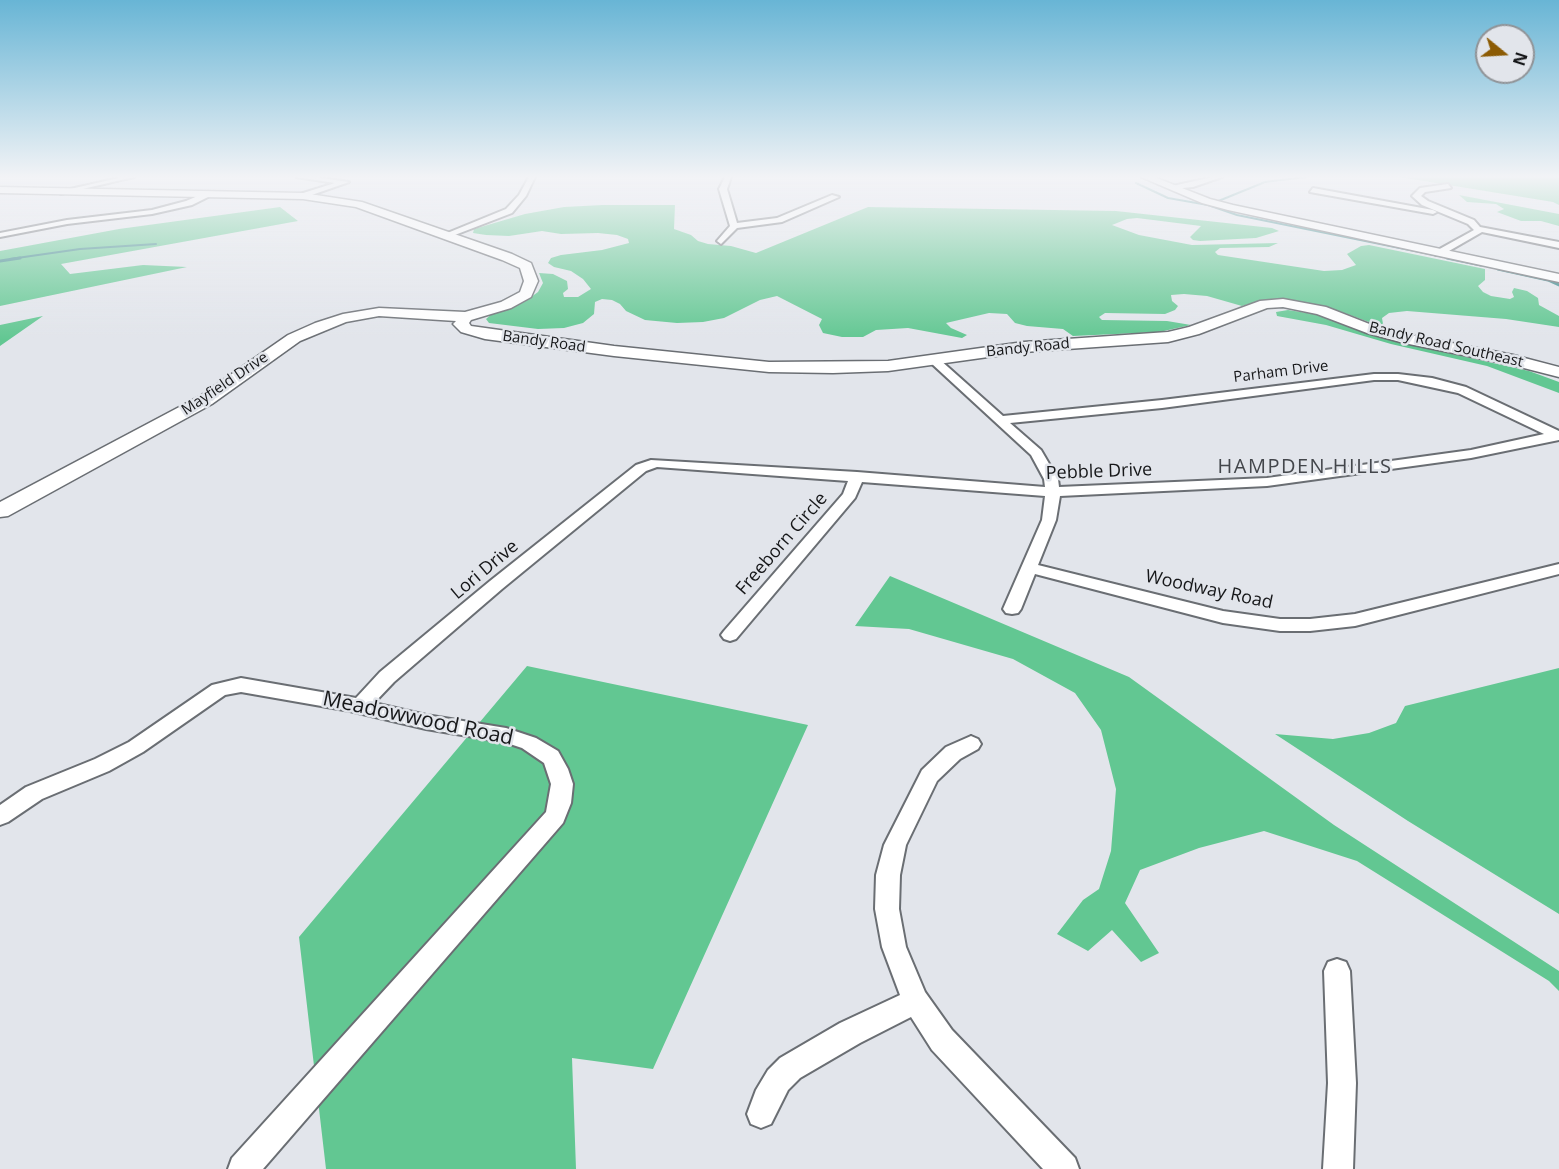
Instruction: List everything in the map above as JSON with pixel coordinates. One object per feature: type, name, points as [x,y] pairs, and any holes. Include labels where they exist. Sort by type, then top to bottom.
[{"type":"street","points":[[0,235],[18,232]]},
{"type":"street","name":"Bandy Road","points":[[432,232],[517,261],[526,266],[531,275],[530,287],[521,297],[506,305],[466,317],[462,321],[462,327],[485,334],[614,351],[733,363],[833,368],[888,366],[1024,347],[1179,334],[1264,304]]},
{"type":"street","points":[[444,236],[456,232]]},
{"type":"street","points":[[721,241],[729,232]]},
{"type":"street","points":[[1340,232],[1559,278]]},
{"type":"street","points":[[1439,253],[1478,232]]},
{"type":"street","points":[[1492,232],[1559,245]]},
{"type":"street","name":"Bandy Road Southeast","points":[[1264,304],[1283,303],[1312,307],[1386,334],[1559,372]]},
{"type":"street","name":"Mayfield Drive","points":[[0,511],[206,400],[294,338],[320,326],[343,318],[379,312],[466,317]]},
{"type":"street","points":[[935,361],[1040,458],[1051,479],[1053,492],[1049,520],[1012,609]]},
{"type":"street","name":"Parham Drive","points":[[999,420],[1162,404],[1374,377],[1398,377],[1432,382],[1462,390],[1558,436]]},
{"type":"street","name":"Pebble Drive","points":[[640,468],[666,462],[1053,492],[1268,483],[1471,453],[1558,436]]},
{"type":"street","name":"Lori Drive","points":[[360,706],[387,677],[640,468]]},
{"type":"street","name":"Freeborn Circle","points":[[730,635],[850,495],[857,476]]},
{"type":"street","name":"Woodway Road","points":[[1029,568],[1223,617],[1280,625],[1310,625],[1355,620],[1559,569]]},
{"type":"street","name":"Meadowwood Road","points":[[0,816],[34,793],[102,765],[136,747],[206,698],[229,687],[249,686],[360,706],[426,722],[506,735],[529,743],[551,757],[558,769],[562,784],[560,803],[555,817],[494,883],[243,1169]]},
{"type":"street","points":[[971,744],[952,753],[939,763],[929,776],[895,845],[888,875],[887,909],[894,947],[916,1001],[942,1040],[1064,1169]]},
{"type":"street","points":[[1337,971],[1342,1083],[1338,1169]]},
{"type":"street","points":[[761,1114],[778,1080],[790,1068],[850,1033],[916,1001]]},
{"type":"green space","points":[[105,232],[240,232],[61,264],[70,274],[143,265],[187,267],[0,306],[0,251]]},
{"type":"green space","points":[[473,232],[538,232],[509,236]]},
{"type":"green space","points":[[546,232],[681,232],[708,244],[731,246],[756,253],[808,232],[1130,232],[1192,245],[1278,243],[1269,247],[1220,248],[1215,252],[1218,255],[1324,271],[1342,270],[1356,265],[1347,254],[1361,246],[1369,245],[1485,269],[1485,280],[1478,286],[1483,292],[1491,296],[1510,299],[1514,297],[1512,292],[1514,288],[1527,291],[1538,298],[1539,305],[1559,316],[1559,327],[1506,319],[1407,311],[1389,313],[1382,318],[1383,324],[1377,325],[1339,311],[1296,301],[1259,301],[1242,306],[1207,296],[1184,294],[1171,295],[1172,301],[1178,306],[1175,310],[1165,314],[1105,313],[1099,317],[1102,320],[1167,321],[1191,325],[1159,332],[1073,336],[1063,329],[1027,326],[1015,323],[1007,314],[989,313],[946,323],[951,328],[967,335],[962,338],[908,328],[876,330],[863,337],[842,337],[823,333],[819,325],[822,319],[777,296],[760,300],[724,318],[703,322],[677,323],[645,320],[626,311],[612,300],[602,299],[595,302],[594,314],[583,323],[564,328],[538,329],[489,323],[486,319],[493,313],[527,300],[538,292],[543,283],[539,273],[553,274],[567,281],[568,289],[563,293],[564,297],[578,297],[591,289],[583,279],[571,271],[554,267],[548,263],[551,258],[629,243],[628,239],[617,235]]},
{"type":"green space","points":[[1195,232],[1277,232],[1256,238],[1200,241],[1190,237]]},
{"type":"green space","points":[[1288,310],[1320,315],[1407,344],[1529,371],[1559,382],[1559,393],[1487,366],[1391,344],[1326,325],[1277,316],[1276,312]]},
{"type":"green space","points":[[43,316],[0,346],[0,325]]},
{"type":"green space","points":[[890,576],[1129,677],[1334,825],[1559,971],[1559,991],[1549,981],[1357,861],[1264,831],[1199,848],[1140,870],[1125,903],[1159,953],[1141,962],[1112,930],[1088,951],[1057,934],[1083,900],[1099,889],[1111,851],[1116,789],[1101,730],[1075,693],[1013,659],[909,629],[855,626]]},
{"type":"green space","points":[[527,666],[808,725],[653,1069],[572,1058],[576,1169],[326,1169],[299,937]]},
{"type":"green space","points":[[1559,668],[1559,914],[1408,821],[1275,734],[1333,739],[1369,733],[1396,723],[1405,706]]},
{"type":"waterway","points":[[1319,232],[1454,259]]},
{"type":"waterway","points":[[10,259],[80,249],[156,244]]},
{"type":"waterway","points":[[0,261],[20,258]]},
{"type":"waterway","points":[[1447,258],[1481,265]]},
{"type":"waterway","points":[[1498,269],[1548,280],[1559,285]]},
{"type":"district","name":"HAMPDEN HILLS","points":[[1305,467]]}]
